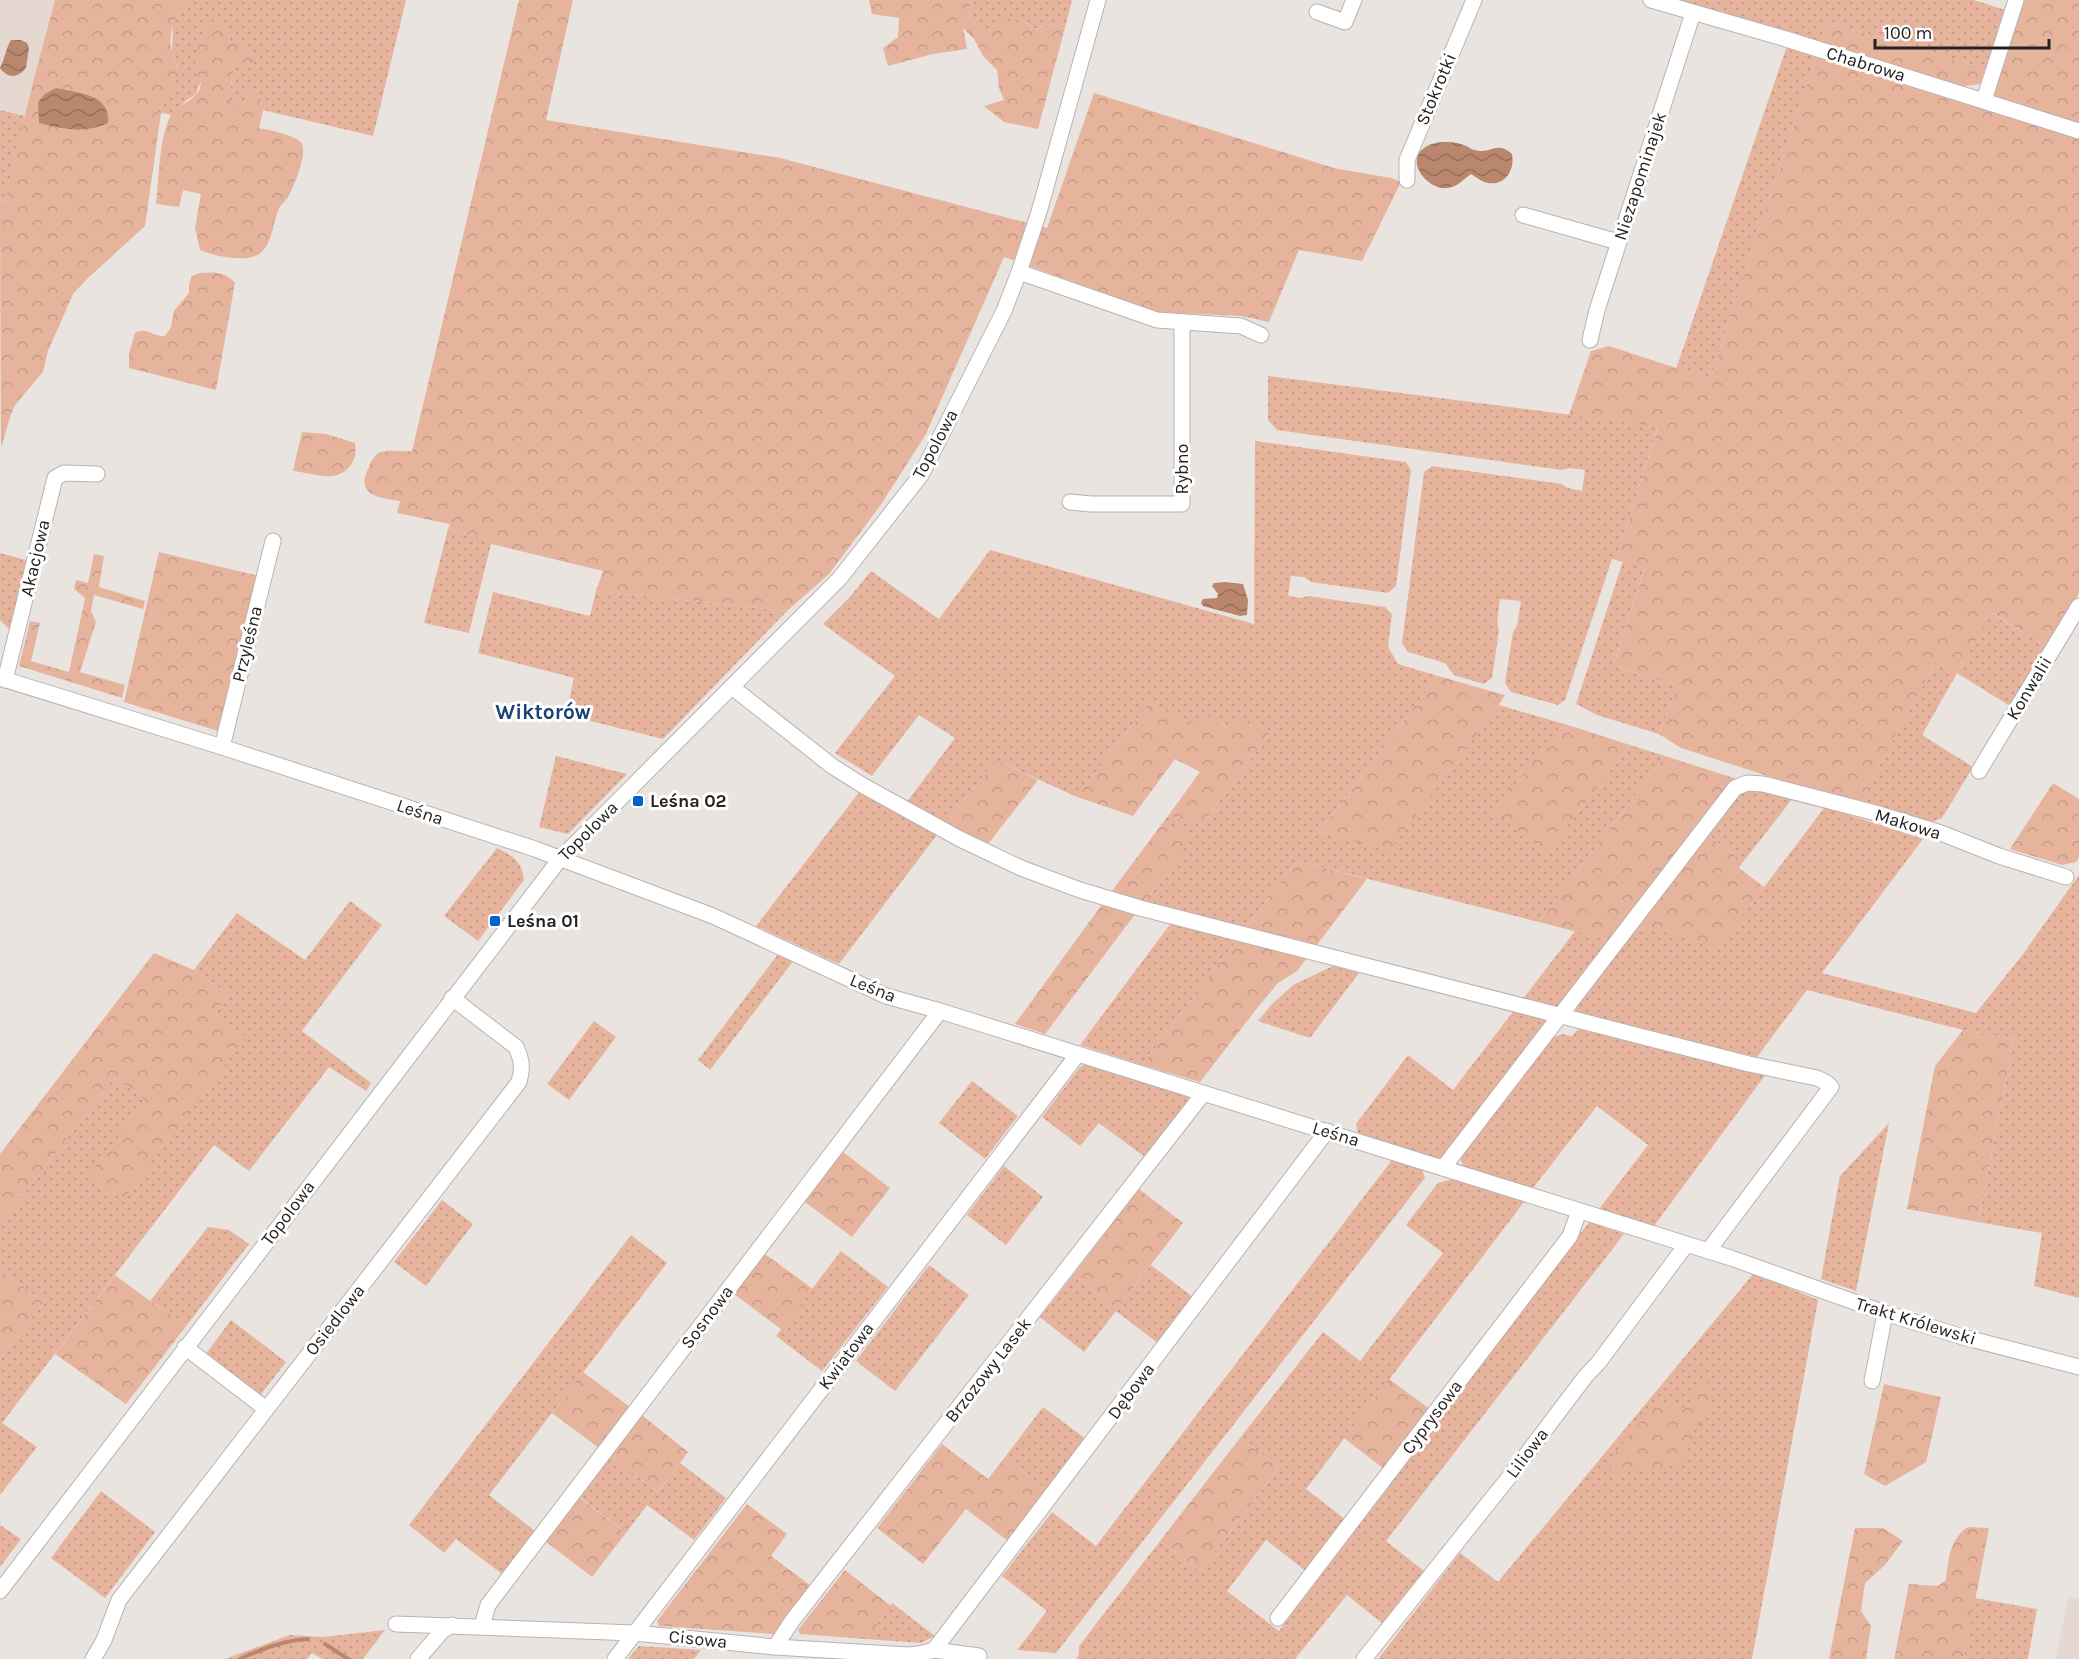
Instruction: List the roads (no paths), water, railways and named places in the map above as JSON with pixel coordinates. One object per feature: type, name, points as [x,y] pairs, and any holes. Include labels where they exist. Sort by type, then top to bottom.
[{"type":"street","name":"Topolowa","points":[[0,1591],[184,1347],[560,859],[840,578],[921,475],[1004,311],[1019,272],[1039,212],[1098,0]]},
{"type":"street","points":[[1317,12],[1345,22],[1354,0]]},
{"type":"street","name":"Stokrotki","points":[[1407,180],[1407,160],[1474,0]]},
{"type":"street","name":"Chabrowa","points":[[1651,0],[1984,100],[2079,131]]},
{"type":"street","points":[[1984,100],[2016,0]]},
{"type":"street","name":"Niezapominajek","points":[[1590,340],[1618,242],[1694,13]]},
{"type":"street","points":[[1523,215],[1618,242]]},
{"type":"street","points":[[1019,272],[1157,320],[1241,326],[1261,335]]},
{"type":"street","name":"Rybno","points":[[1070,502],[1182,504],[1182,322]]},
{"type":"street","name":"Akacjowa","points":[[3,679],[55,478],[64,473],[97,474]]},
{"type":"street","name":"Przyleśna","points":[[222,747],[273,541]]},
{"type":"street","name":"Konwalii","points":[[1979,771],[2079,606]]},
{"type":"street","name":"Leśna","points":[[3,679],[222,747],[560,859],[713,916],[886,996],[1328,1131],[1756,1267]]},
{"type":"street","points":[[732,687],[832,765],[862,785],[960,839],[1021,868],[1080,890],[1140,908],[1749,1064],[1817,1078],[1827,1083],[1831,1087],[1708,1251]]},
{"type":"street","name":"Makowa","points":[[1561,1016],[1735,788],[1747,783],[1763,784],[1872,812],[1941,833],[1999,856],[2066,877]]},
{"type":"street","name":"Osiedlowa","points":[[93,1659],[104,1640],[119,1600],[519,1082],[523,1070],[522,1059],[516,1047],[452,998]]},
{"type":"street","name":"Sosnowa","points":[[482,1626],[488,1605],[940,1011]]},
{"type":"street","points":[[1443,1168],[1561,1016]]},
{"type":"street","name":"Kwiatowa","points":[[615,1659],[1078,1054]]},
{"type":"street","name":"Brzozowy Lasek","points":[[775,1647],[792,1621],[1203,1094]]},
{"type":"street","name":"Dębowa","points":[[934,1650],[1328,1131]]},
{"type":"street","name":"Cyprysowa","points":[[1278,1618],[1570,1236],[1579,1211]]},
{"type":"street","name":"Liliowa","points":[[1364,1659],[1599,1362],[1686,1245]]},
{"type":"street","name":"Trakt Królewski","points":[[1756,1267],[1885,1313],[2079,1367]]},
{"type":"street","points":[[1872,1381],[1885,1313]]},
{"type":"street","points":[[184,1347],[266,1409]]},
{"type":"street","name":"Cisowa","points":[[396,1624],[635,1633],[775,1647],[908,1655],[934,1650],[979,1656]]},
{"type":"street","points":[[418,1659],[441,1631],[452,1625]]},
{"type":"water","points":[[11,40],[21,40],[27,43],[29,48],[26,68],[20,74],[13,76],[6,74],[0,68]]},
{"type":"water","points":[[56,88],[99,100],[108,113],[108,123],[90,128],[65,129],[39,123],[38,102],[45,94]]},
{"type":"water","points":[[1441,142],[1457,143],[1481,151],[1502,148],[1512,154],[1510,171],[1500,182],[1484,182],[1471,174],[1452,187],[1442,188],[1433,185],[1425,179],[1417,162],[1419,153],[1427,146]]},
{"type":"water","points":[[1214,583],[1243,584],[1248,600],[1247,615],[1240,616],[1203,606],[1201,603],[1203,599],[1217,598],[1218,594],[1212,586]]},
{"type":"waterway","points":[[240,1659],[273,1646],[308,1639]]},
{"type":"waterway","points":[[325,1644],[348,1659]]},
{"type":"place","name":"Leśna 02","points":[[638,801]]},
{"type":"place","name":"Leśna 01","points":[[495,921]]},
{"type":"district","name":"Wiktorów","points":[[543,712]]}]
